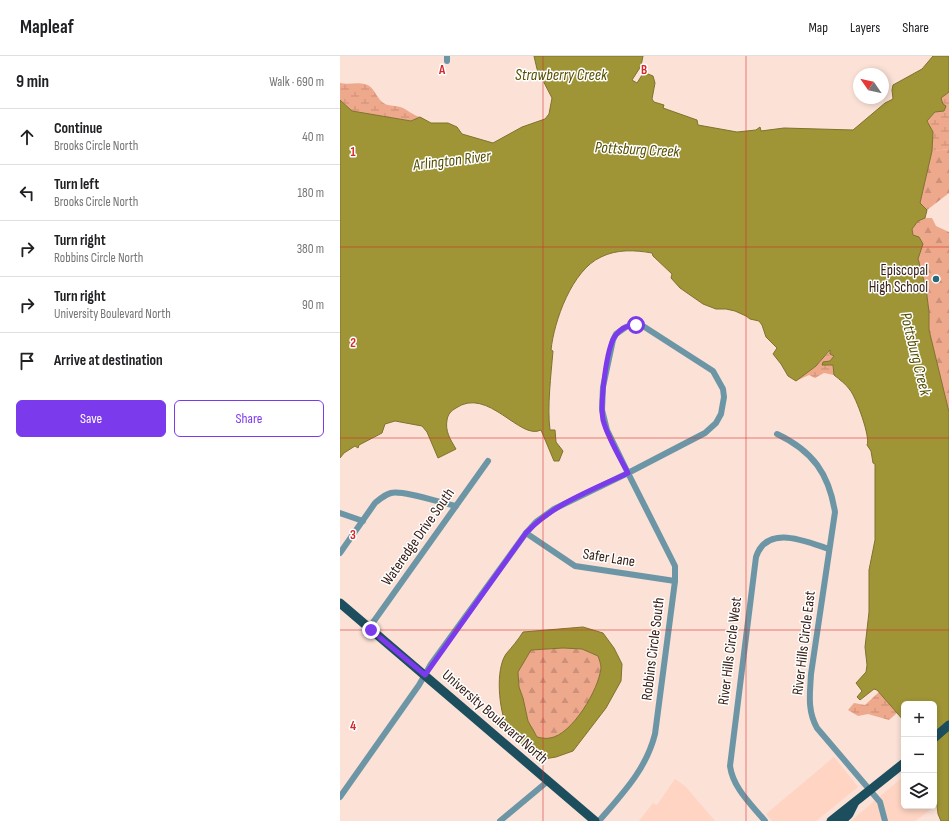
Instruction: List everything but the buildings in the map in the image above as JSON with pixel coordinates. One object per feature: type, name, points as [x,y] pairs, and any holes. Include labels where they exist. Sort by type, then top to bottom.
[{"type":"main road","name":"University Boulevard North","points":[[340,603],[595,821]]},
{"type":"main road","points":[[935,737],[949,725]]},
{"type":"main road","points":[[831,821],[871,791],[901,766]]},
{"type":"main road","points":[[842,821],[849,814],[854,804]]},
{"type":"street","points":[[340,798],[425,675],[526,533],[536,522],[554,509],[628,473],[705,433],[716,423],[724,398],[720,384],[713,371],[643,326],[631,325],[616,334],[610,346],[603,387],[602,410],[607,430],[628,473]]},
{"type":"street","name":"River Hills Circle East","points":[[777,434],[797,445],[825,474],[835,512],[811,674],[810,709],[812,718],[817,728],[880,802],[885,821]]},
{"type":"street","name":"Wateredge Drive South","points":[[369,628],[488,461]]},
{"type":"street","name":"Robbins Circle South","points":[[599,821],[637,775],[652,747],[675,581],[674,566],[671,558],[628,473]]},
{"type":"street","points":[[340,553],[379,499],[390,493],[402,493],[456,506]]},
{"type":"street","points":[[340,513],[363,521]]},
{"type":"street","name":"Safer Lane","points":[[526,533],[575,566],[675,581]]},
{"type":"street","name":"River Hills Circle West","points":[[765,821],[739,790],[731,774],[730,766],[756,557],[764,543],[775,538],[801,539],[829,549]]},
{"type":"street","points":[[500,821],[548,781]]},
{"type":"shaded area","points":[[834,757],[858,787],[816,821],[772,821],[766,814]]},
{"type":"shaded area","points":[[675,779],[685,786],[715,821],[639,821],[653,803],[657,805]]},
{"type":"shaded area","points":[[901,779],[901,809],[932,809],[915,821],[851,821]]},
{"type":"green space","points":[[340,83],[362,83],[368,85],[373,89],[384,104],[398,106],[420,117],[411,121],[352,111],[340,100]]},
{"type":"green space","points":[[949,92],[949,149],[932,151],[933,132],[927,121],[943,104],[941,98]]},
{"type":"green space","points":[[949,149],[949,193],[927,210],[920,203],[932,151]]},
{"type":"green space","name":"Episcopal High School","points":[[925,218],[932,218],[936,226],[949,232],[949,412],[929,330],[929,312],[926,288],[918,259],[923,244],[919,237],[913,235],[912,229],[918,221]]},
{"type":"green space","points":[[831,350],[834,356],[830,361],[822,365],[833,365],[834,375],[824,373],[815,378],[809,375],[796,381],[816,366]]},
{"type":"green space","points":[[563,648],[582,649],[598,656],[601,668],[599,677],[590,699],[567,729],[550,738],[537,737],[528,721],[519,687],[518,672],[531,650]]},
{"type":"green space","points":[[879,692],[897,713],[889,720],[868,714],[858,716],[848,710],[854,703],[865,705]]},
{"type":"water","points":[[534,56],[643,56],[641,66],[632,80],[637,83],[642,75],[648,74],[653,76],[655,83],[652,99],[654,102],[664,105],[663,108],[697,120],[698,125],[737,132],[756,130],[760,127],[761,131],[784,128],[853,130],[884,104],[889,104],[889,101],[893,99],[893,85],[922,69],[933,56],[949,56],[949,92],[941,98],[943,104],[946,106],[944,111],[935,112],[927,121],[933,132],[932,151],[920,203],[927,210],[925,218],[918,221],[912,229],[913,235],[919,237],[923,244],[918,259],[926,288],[929,312],[929,330],[949,412],[949,821],[941,821],[937,805],[937,701],[901,701],[901,718],[877,690],[874,689],[860,700],[857,697],[862,691],[856,683],[866,672],[867,665],[865,647],[869,612],[869,570],[875,540],[875,464],[873,463],[871,451],[867,445],[867,434],[853,394],[847,386],[834,375],[833,365],[822,365],[823,362],[830,361],[834,356],[830,354],[830,350],[816,366],[796,381],[788,376],[773,354],[777,348],[766,337],[759,321],[750,319],[735,311],[716,309],[703,304],[680,288],[671,278],[672,274],[653,256],[652,253],[620,251],[601,257],[581,273],[573,284],[560,311],[551,350],[553,351],[549,411],[550,430],[555,430],[556,442],[563,451],[559,461],[554,461],[541,430],[533,431],[523,428],[491,408],[480,404],[468,403],[454,409],[447,418],[447,431],[456,449],[438,458],[427,432],[422,426],[395,421],[385,424],[382,433],[359,445],[358,448],[355,446],[344,453],[340,458],[340,100],[352,111],[411,121],[420,117],[431,123],[448,123],[457,127],[462,134],[493,143],[522,127],[545,119],[549,114],[552,98],[537,69]]},
{"type":"water","points":[[583,627],[603,633],[614,648],[622,664],[621,681],[606,708],[573,751],[556,757],[544,759],[538,757],[509,731],[504,720],[499,690],[500,670],[506,654],[523,632]],"holes":[[[563,648],[582,649],[598,656],[601,665],[599,677],[590,699],[567,729],[558,735],[548,738],[537,737],[528,721],[519,687],[518,672],[531,650]]]},
{"type":"place","name":"Episcopal High School","points":[[936,279]]},
{"type":"route","points":[[371,630],[425,675],[526,533],[536,522],[548,512],[628,473],[603,419],[602,400],[612,340],[621,330],[631,325],[636,325]]},
{"type":"water label","name":"Strawberry Creek","points":[[561,75]]},
{"type":"water label","name":"Pottsburg Creek","points":[[637,150]]},
{"type":"water label","name":"Arlington River","points":[[452,161]]},
{"type":"water label","name":"Pottsburg Creek","points":[[915,354]]}]
